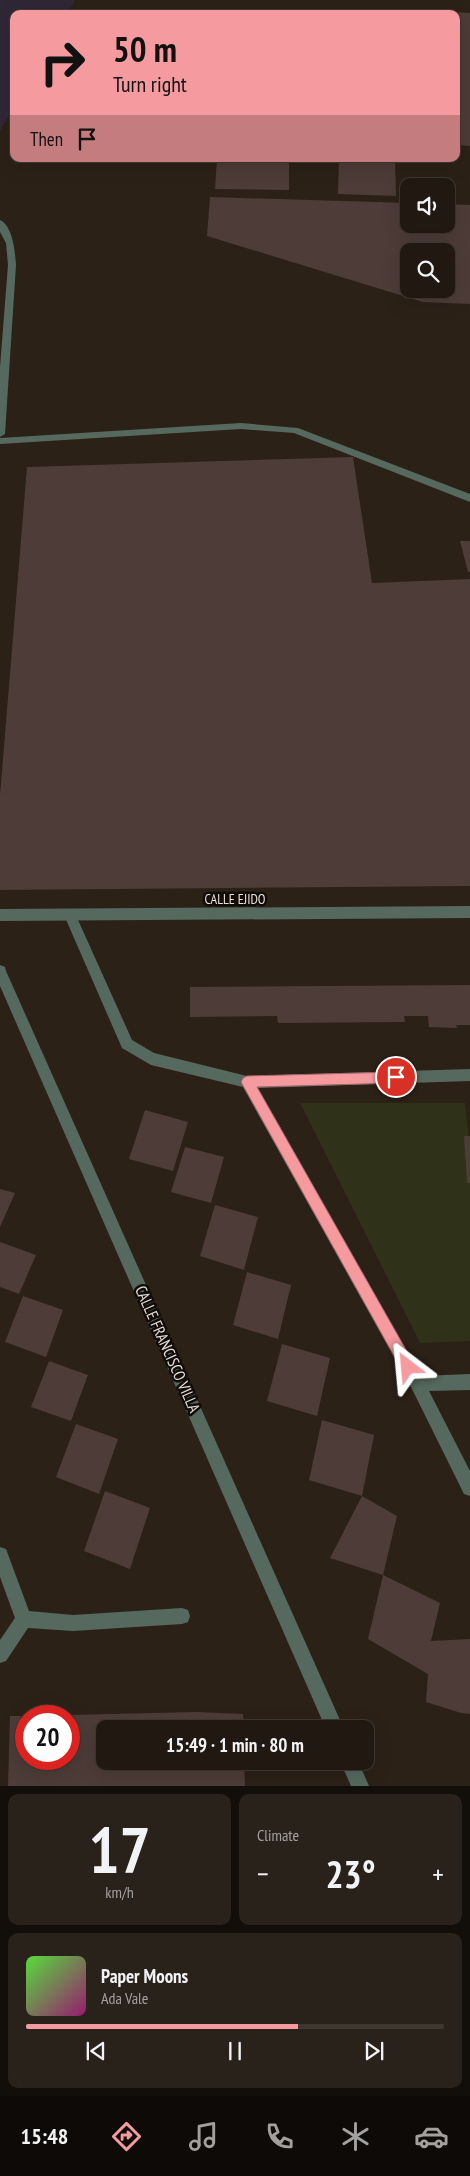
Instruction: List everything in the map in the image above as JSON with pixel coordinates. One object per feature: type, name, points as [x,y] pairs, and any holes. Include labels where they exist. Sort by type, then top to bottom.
[{"type":"street","points":[[0,434],[12,266],[10,243],[1,224]]},
{"type":"street","points":[[0,441],[241,426],[295,430],[470,498]]},
{"type":"street","name":"CALLE EJIDO","points":[[0,915],[470,912]]},
{"type":"street","points":[[70,915],[128,1044],[151,1059],[247,1082],[470,1075]]},
{"type":"street","name":"CALLE FRANCISCO VILLA","points":[[0,971],[331,1720]]},
{"type":"street","points":[[247,1082],[417,1384],[470,1488]]},
{"type":"street","points":[[417,1384],[470,1382]]},
{"type":"street","points":[[0,1555],[24,1619]]},
{"type":"street","points":[[24,1619],[73,1623],[182,1616]]},
{"type":"street","points":[[0,1655],[24,1619]]},
{"type":"street","points":[[353,1770],[360,1786]]},
{"type":"shaded area","points":[[0,0],[75,0],[69,10],[10,10],[10,114],[0,131]]},
{"type":"green space","points":[[300,1103],[465,1103],[470,1152],[470,1341],[420,1343]]},
{"type":"building","points":[[343,9],[378,10],[343,10]]},
{"type":"building","points":[[460,12],[470,13],[470,146],[460,145]]},
{"type":"building","points":[[217,162],[289,162],[289,190],[215,189]]},
{"type":"building","points":[[339,162],[395,162],[396,196],[338,194]]},
{"type":"building","points":[[210,197],[400,203],[400,233],[455,233],[455,204],[470,205],[470,304],[423,302],[410,298],[455,298],[455,243],[400,243],[400,295],[207,236]]},
{"type":"building","points":[[353,457],[372,583],[470,579],[470,886],[0,890],[0,795],[27,467]]},
{"type":"building","points":[[460,541],[470,541],[470,572],[468,572]]},
{"type":"building","points":[[470,985],[470,1025],[456,1025],[457,1028],[429,1027],[428,1016],[404,1016],[405,1022],[278,1023],[277,1016],[190,1017],[190,987]]},
{"type":"building","points":[[145,1110],[188,1122],[173,1171],[129,1159]]},
{"type":"building","points":[[464,1136],[470,1136],[470,1183],[467,1183]]},
{"type":"building","points":[[185,1147],[224,1157],[211,1203],[171,1192]]},
{"type":"building","points":[[0,1189],[15,1193],[0,1227]]},
{"type":"building","points":[[215,1205],[258,1217],[244,1270],[200,1256]]},
{"type":"building","points":[[0,1242],[36,1255],[19,1294],[0,1287]]},
{"type":"building","points":[[247,1272],[291,1285],[278,1339],[233,1325]]},
{"type":"building","points":[[23,1296],[63,1310],[46,1357],[5,1342]]},
{"type":"building","points":[[282,1344],[330,1358],[317,1416],[267,1401]]},
{"type":"building","points":[[49,1361],[88,1375],[71,1421],[31,1407]]},
{"type":"building","points":[[322,1420],[374,1435],[362,1496],[309,1480]]},
{"type":"building","points":[[76,1424],[118,1439],[99,1494],[56,1477]]},
{"type":"building","points":[[105,1491],[150,1508],[130,1569],[84,1551]]},
{"type":"building","points":[[362,1496],[397,1516],[383,1575],[330,1558]]},
{"type":"building","points":[[383,1575],[440,1603],[431,1641],[470,1639],[470,1714],[426,1702],[428,1674],[368,1639]]},
{"type":"building","points":[[196,1712],[243,1714],[243,1720],[96,1720],[96,1770],[244,1770],[245,1786],[8,1786],[10,1716],[15,1716],[15,1770],[80,1770],[80,1715]]},
{"type":"route","points":[[396,1077],[247,1082],[408,1367]]}]
